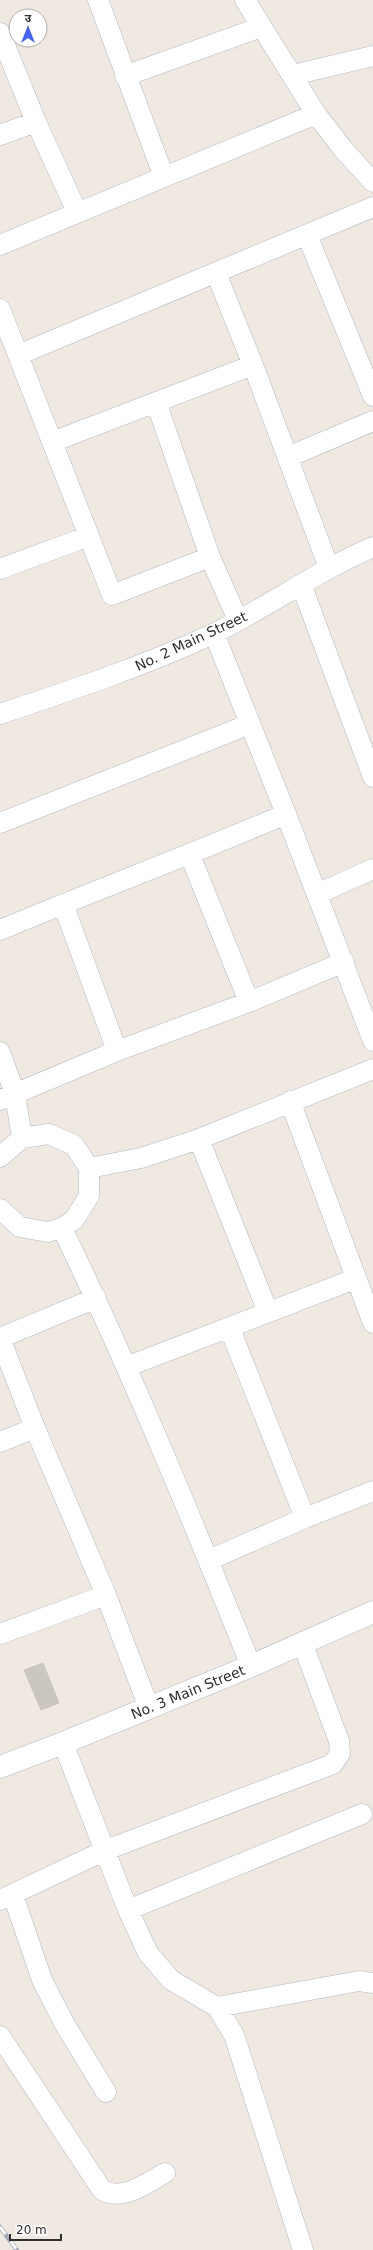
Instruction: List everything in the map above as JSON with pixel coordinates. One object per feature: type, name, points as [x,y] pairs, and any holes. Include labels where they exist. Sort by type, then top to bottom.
[{"type":"street","points":[[98,0],[164,178]]},
{"type":"street","points":[[245,0],[316,114],[343,149],[373,182]]},
{"type":"street","points":[[126,76],[261,26]]},
{"type":"street","points":[[0,33],[36,122],[77,212]]},
{"type":"street","points":[[293,75],[373,56]]},
{"type":"street","points":[[0,245],[316,114]]},
{"type":"street","points":[[0,135],[36,122]]},
{"type":"street","points":[[18,355],[373,206]]},
{"type":"street","points":[[307,235],[373,396]]},
{"type":"street","points":[[216,273],[253,365],[329,568]]},
{"type":"street","points":[[0,309],[112,595],[210,557]]},
{"type":"street","points":[[52,442],[253,365]]},
{"type":"street","points":[[156,402],[210,557],[238,620]]},
{"type":"street","points":[[288,458],[373,420]]},
{"type":"street","points":[[0,569],[89,536]]},
{"type":"street","name":"No. 2 Main Street","points":[[0,714],[129,670],[214,633],[329,568],[371,554]]},
{"type":"street","points":[[301,584],[373,778]]},
{"type":"street","points":[[214,633],[344,962],[373,1041]]},
{"type":"street","points":[[0,823],[250,724]]},
{"type":"street","points":[[0,930],[190,855],[286,814]]},
{"type":"street","points":[[190,855],[249,1002]]},
{"type":"street","points":[[317,894],[373,869]]},
{"type":"street","points":[[63,904],[117,1051]]},
{"type":"street","points":[[7,1097],[117,1051],[249,1002],[344,962]]},
{"type":"street","points":[[0,1052],[7,1097],[22,1138]]},
{"type":"street","points":[[89,1168],[141,1158],[199,1139],[290,1101],[373,1069]]},
{"type":"street","points":[[290,1101],[355,1279],[373,1323]]},
{"type":"street","points":[[0,1157],[22,1138],[49,1134],[74,1145],[89,1168],[89,1196],[74,1220],[62,1228],[48,1232],[20,1227],[0,1209]]},
{"type":"street","points":[[199,1139],[268,1312]]},
{"type":"street","points":[[62,1228],[96,1298],[126,1367],[209,1560],[251,1666]]},
{"type":"street","points":[[126,1367],[230,1329],[268,1312],[355,1279]]},
{"type":"street","points":[[96,1298],[0,1338],[35,1428],[106,1594],[149,1708]]},
{"type":"street","points":[[230,1329],[305,1518]]},
{"type":"street","points":[[0,1442],[35,1428]]},
{"type":"street","points":[[209,1560],[305,1518],[373,1491]]},
{"type":"street","points":[[2,1627],[106,1594]]},
{"type":"street","name":"No. 3 Main Street","points":[[0,1767],[63,1744],[251,1666],[302,1642],[373,1612]]},
{"type":"street","points":[[106,2092],[64,2023],[42,1980],[7,1898],[106,1850],[325,1768],[338,1759],[340,1753],[339,1742],[302,1642]]},
{"type":"street","points":[[63,1744],[106,1850],[128,1910],[148,1953],[171,1980],[217,2007],[234,2035],[303,2250]]},
{"type":"street","points":[[128,1910],[362,1814]]},
{"type":"street","points":[[217,2007],[359,1981],[373,1983]]},
{"type":"street","points":[[0,2036],[102,2190],[109,2194],[119,2195],[165,2173]]},
{"type":"building","points":[[43,1663],[59,1703],[41,1710],[24,1670]]},
{"type":"railway","points":[[0,2227],[17,2250]]}]
